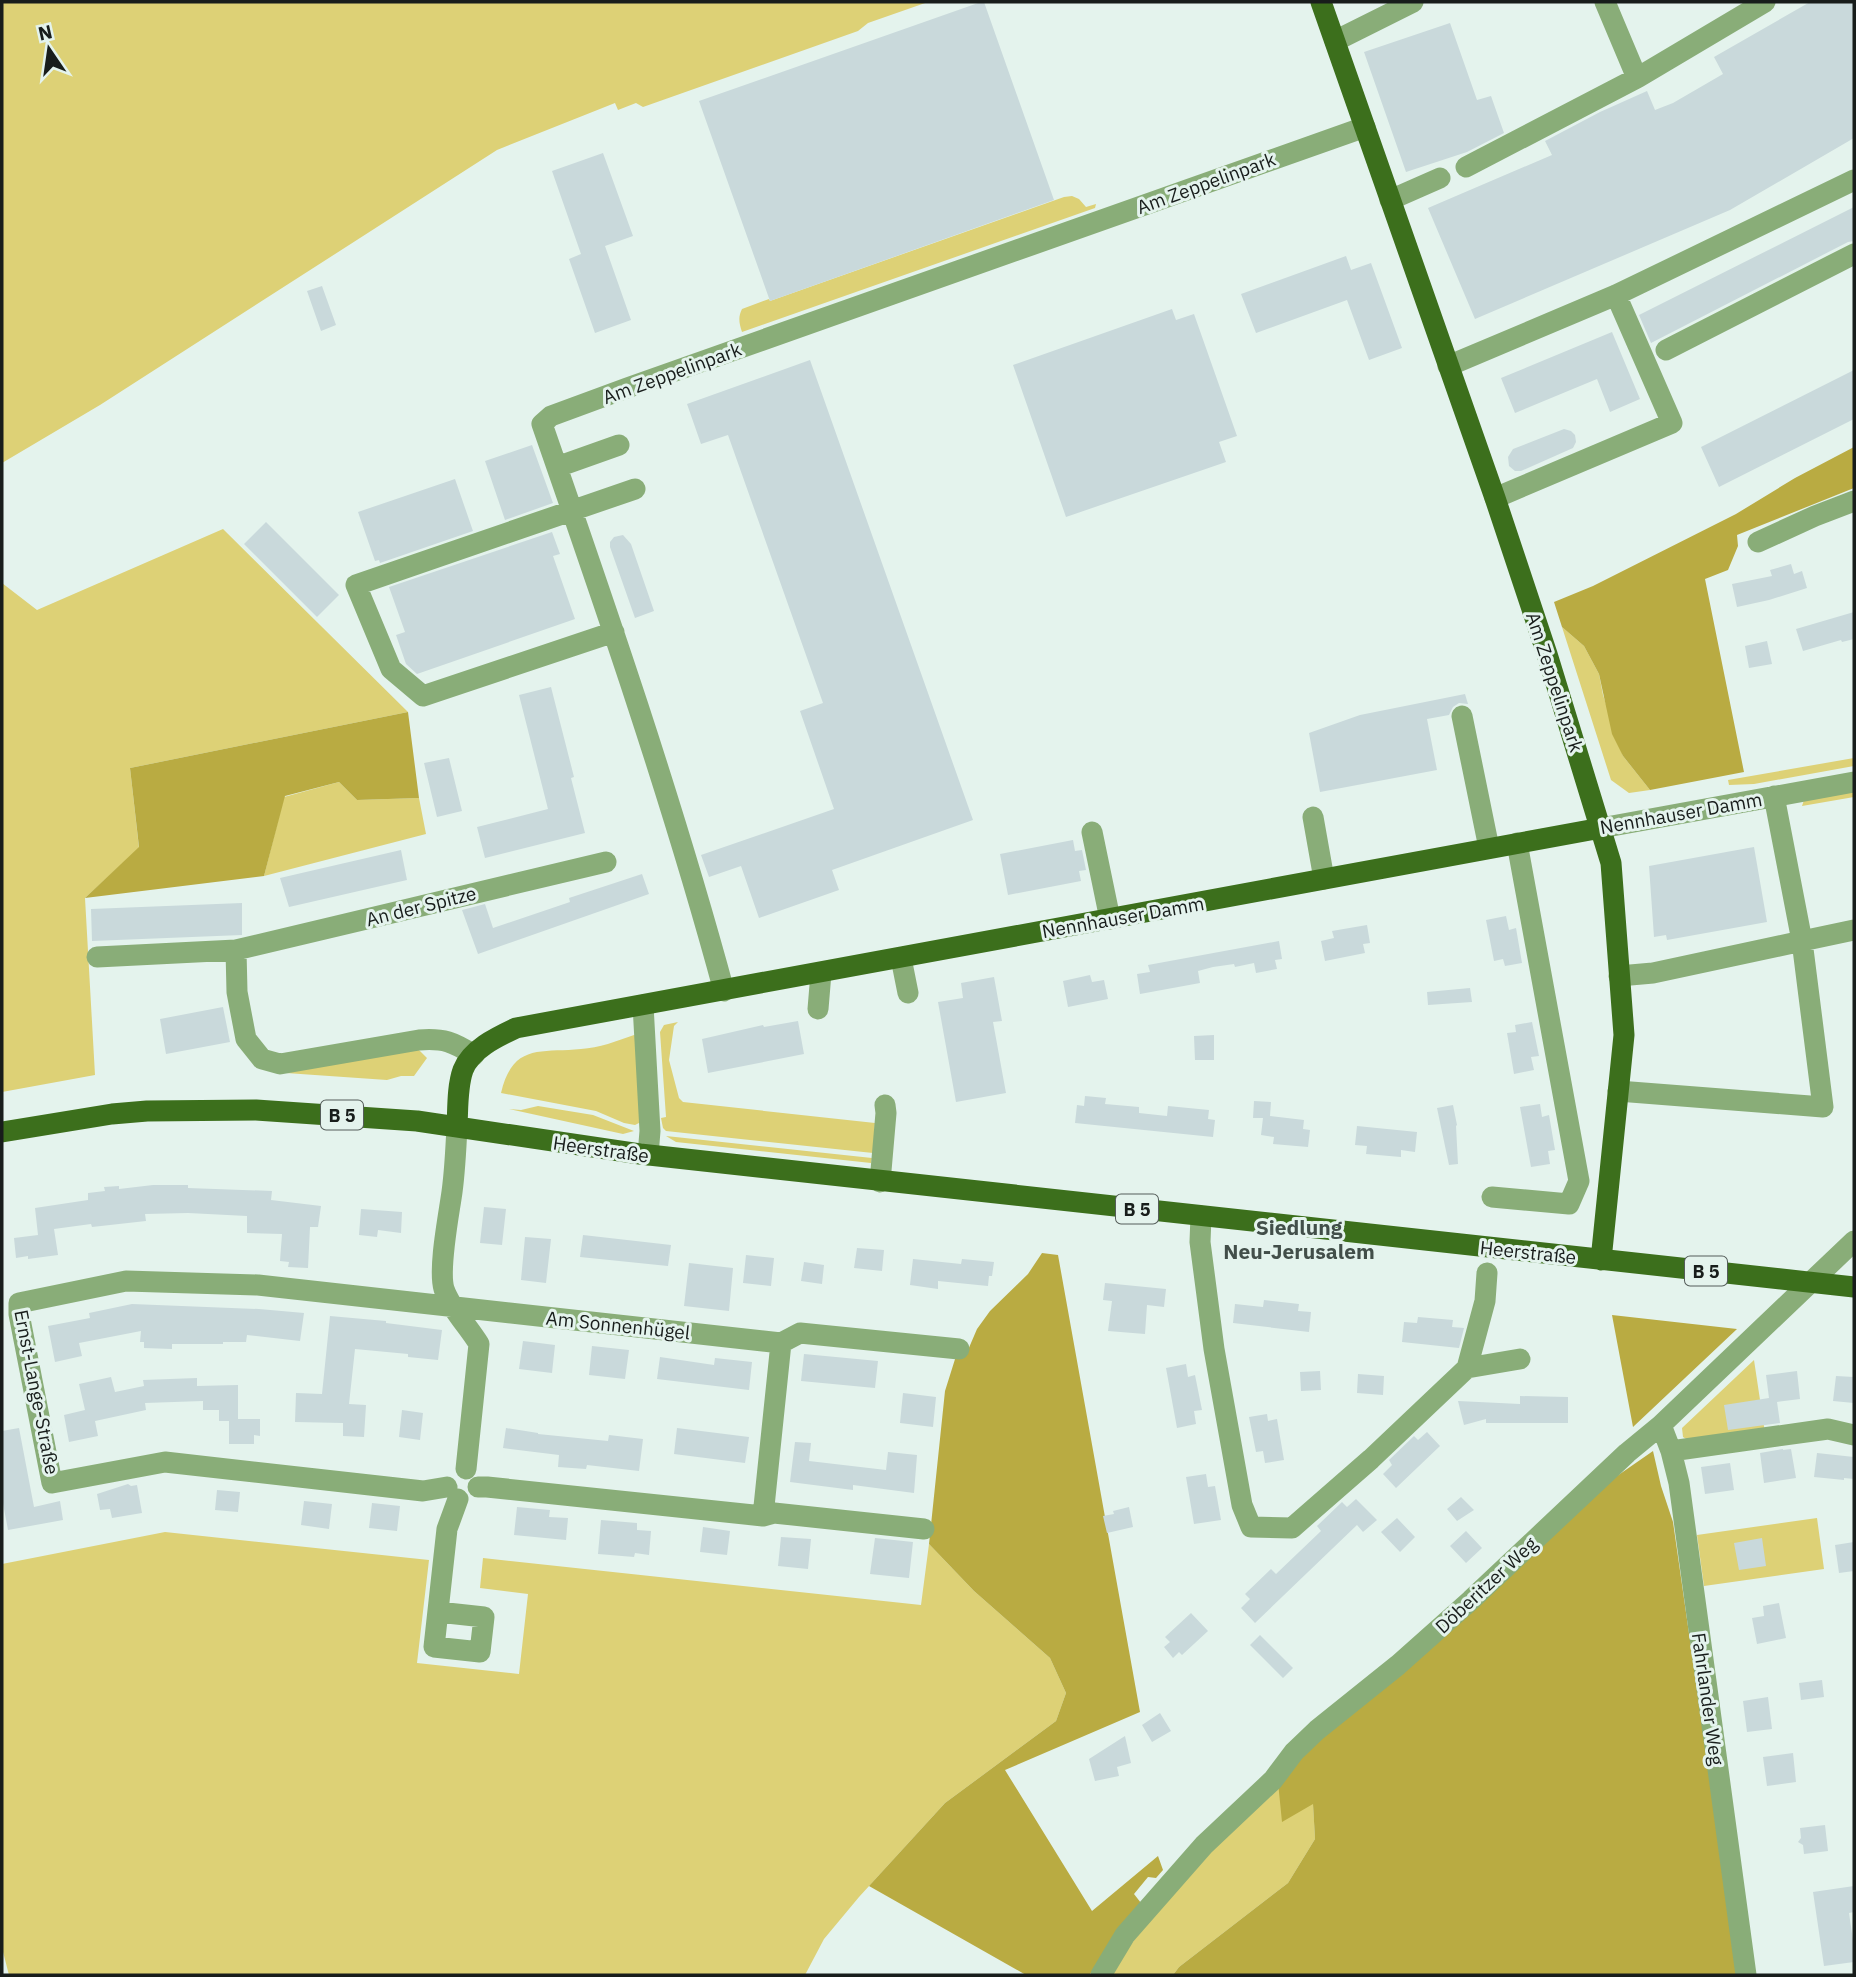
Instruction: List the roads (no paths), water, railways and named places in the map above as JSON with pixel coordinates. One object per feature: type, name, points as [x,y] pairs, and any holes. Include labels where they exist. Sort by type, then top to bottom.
[{"type":"main road","name":"Am Zeppelinpark","points":[[1321,2],[1495,498],[1547,654],[1611,863],[1624,1035],[1601,1260]]},
{"type":"main road","name":"Nennhauser Damm","points":[[474,1055],[488,1043],[516,1028],[1601,828]]},
{"type":"main road","points":[[457,1126],[464,1069],[474,1055]]},
{"type":"main road","name":"Heerstraße","points":[[2,1132],[112,1114],[161,1111],[256,1110],[397,1120],[457,1126],[568,1145],[880,1182],[1854,1287]]},
{"type":"street","points":[[1335,41],[1413,2]]},
{"type":"street","points":[[1605,2],[1637,78]]},
{"type":"street","points":[[1466,167],[1637,78],[1765,2]]},
{"type":"street","name":"Am Zeppelinpark","points":[[724,991],[703,914],[614,632],[542,424],[551,416],[1365,127]]},
{"type":"street","points":[[1390,200],[1440,178]]},
{"type":"street","points":[[1448,366],[1616,295],[1854,180]]},
{"type":"street","points":[[1666,350],[1854,254]]},
{"type":"street","points":[[1495,498],[1672,423],[1616,295]]},
{"type":"street","points":[[557,467],[619,445]]},
{"type":"street","points":[[614,632],[423,696],[391,669],[356,585],[635,489]]},
{"type":"street","points":[[1758,542],[1854,501]]},
{"type":"street","points":[[1462,716],[1489,848]]},
{"type":"street","name":"Nennhauser Damm","points":[[1601,828],[1854,782]]},
{"type":"street","points":[[1618,1091],[1823,1107],[1802,941],[1774,796]]},
{"type":"street","points":[[1313,817],[1324,879]]},
{"type":"street","points":[[1093,832],[1110,919]]},
{"type":"street","points":[[1492,1197],[1569,1204],[1579,1181],[1517,843]]},
{"type":"street","name":"An der Spitze","points":[[97,957],[236,950],[606,862]]},
{"type":"street","points":[[1619,976],[1653,973],[1854,930]]},
{"type":"street","points":[[236,950],[237,992],[246,1039],[262,1059],[280,1064],[433,1039],[452,1042],[474,1055]]},
{"type":"street","points":[[901,958],[908,993]]},
{"type":"street","points":[[818,1009],[821,973]]},
{"type":"street","points":[[643,1005],[650,1131],[648,1155]]},
{"type":"street","points":[[880,1182],[885,1105]]},
{"type":"street","points":[[457,1126],[442,1279],[444,1290],[454,1308],[479,1344],[466,1469]]},
{"type":"street","points":[[1201,1216],[1200,1242],[1214,1349],[1242,1504],[1251,1527],[1292,1528],[1371,1459],[1467,1368],[1485,1301],[1487,1273]]},
{"type":"street","name":"Döberitzer Weg","points":[[1101,1975],[1125,1935],[1204,1845],[1273,1780],[1294,1752],[1407,1657],[1661,1425],[1854,1241]]},
{"type":"street","name":"Ernst-Lange-Straße","points":[[452,1493],[165,1462],[52,1483],[19,1303],[126,1281],[258,1285],[454,1308]]},
{"type":"street","name":"Am Sonnenhügel","points":[[454,1308],[781,1343],[800,1333],[958,1349]]},
{"type":"street","points":[[763,1516],[781,1343]]},
{"type":"street","points":[[1467,1368],[1520,1359]]},
{"type":"street","name":"Fahrlander Weg","points":[[1661,1425],[1671,1451],[1680,1491],[1746,1975]]},
{"type":"street","points":[[1671,1451],[1828,1429],[1854,1435]]},
{"type":"street","points":[[438,1612],[452,1493],[447,1482],[455,1470],[466,1469],[476,1475],[478,1487],[471,1498],[452,1493]]},
{"type":"street","points":[[478,1487],[763,1516],[774,1513],[924,1529]]},
{"type":"district","name":"Siedlung Neu-Jerusalem","points":[[1299,1239]]}]
